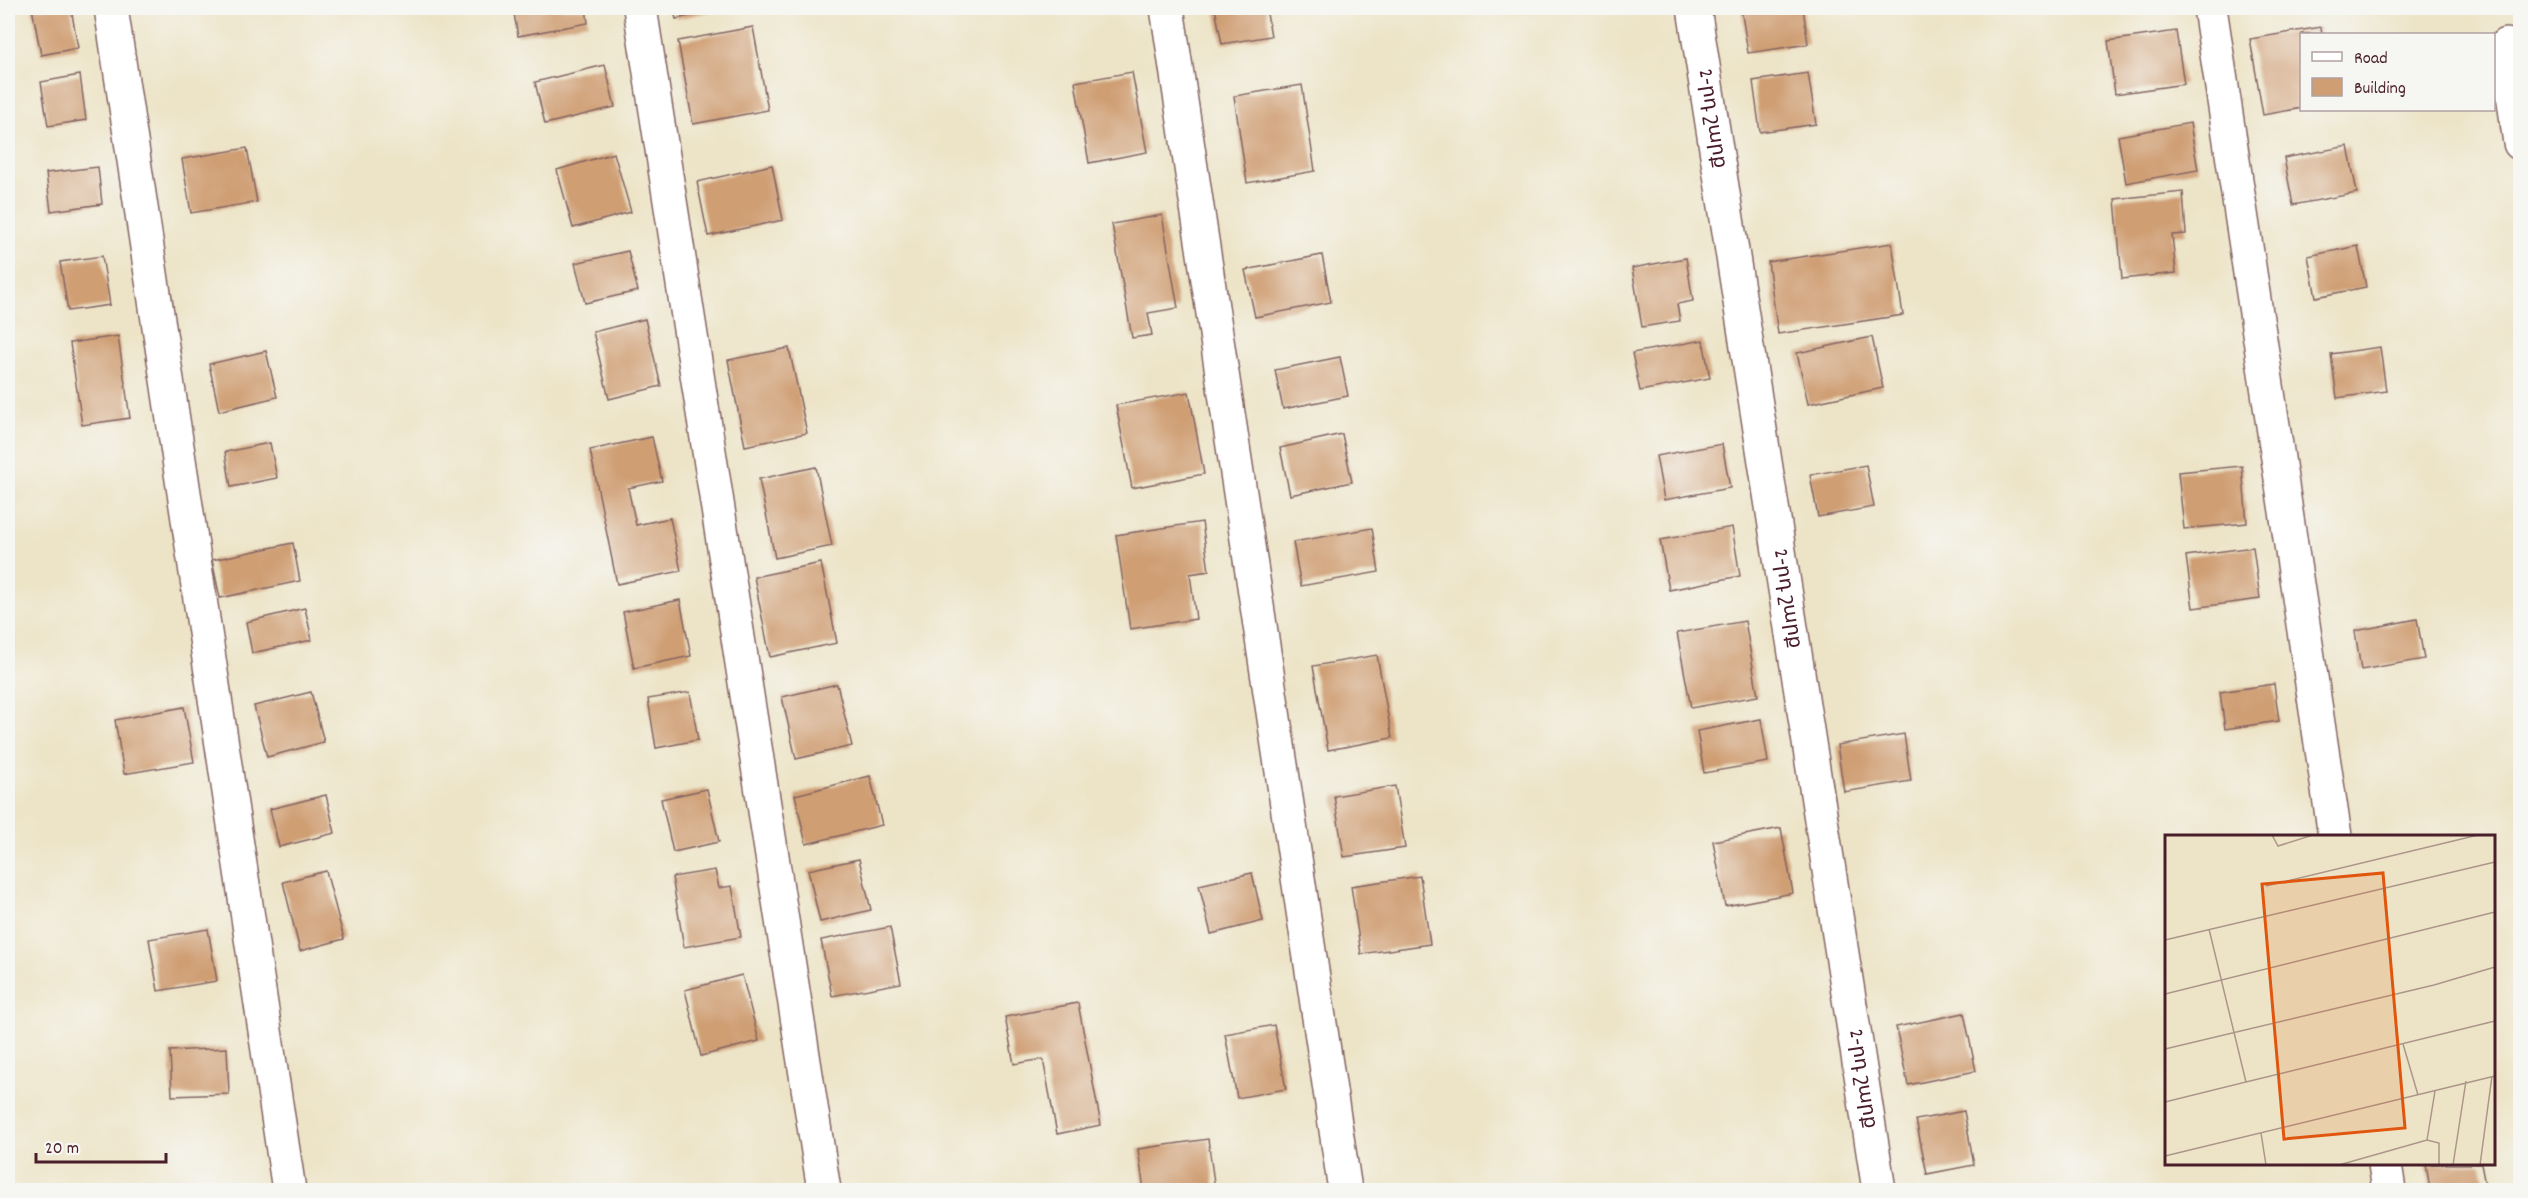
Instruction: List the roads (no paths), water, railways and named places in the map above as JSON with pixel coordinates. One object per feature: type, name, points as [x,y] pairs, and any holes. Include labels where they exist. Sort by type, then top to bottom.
[{"type":"street","points":[[111,8],[290,1191]]},
{"type":"street","points":[[640,8],[824,1191]]},
{"type":"street","points":[[1167,8],[1345,1191]]},
{"type":"street","name":"2-րդ շարք","points":[[1694,8],[1879,1191]]},
{"type":"street","points":[[2210,8],[2335,835]]},
{"type":"street","points":[[2506,45],[2520,143]]},
{"type":"street","points":[[2385,1165],[2389,1191]]}]
